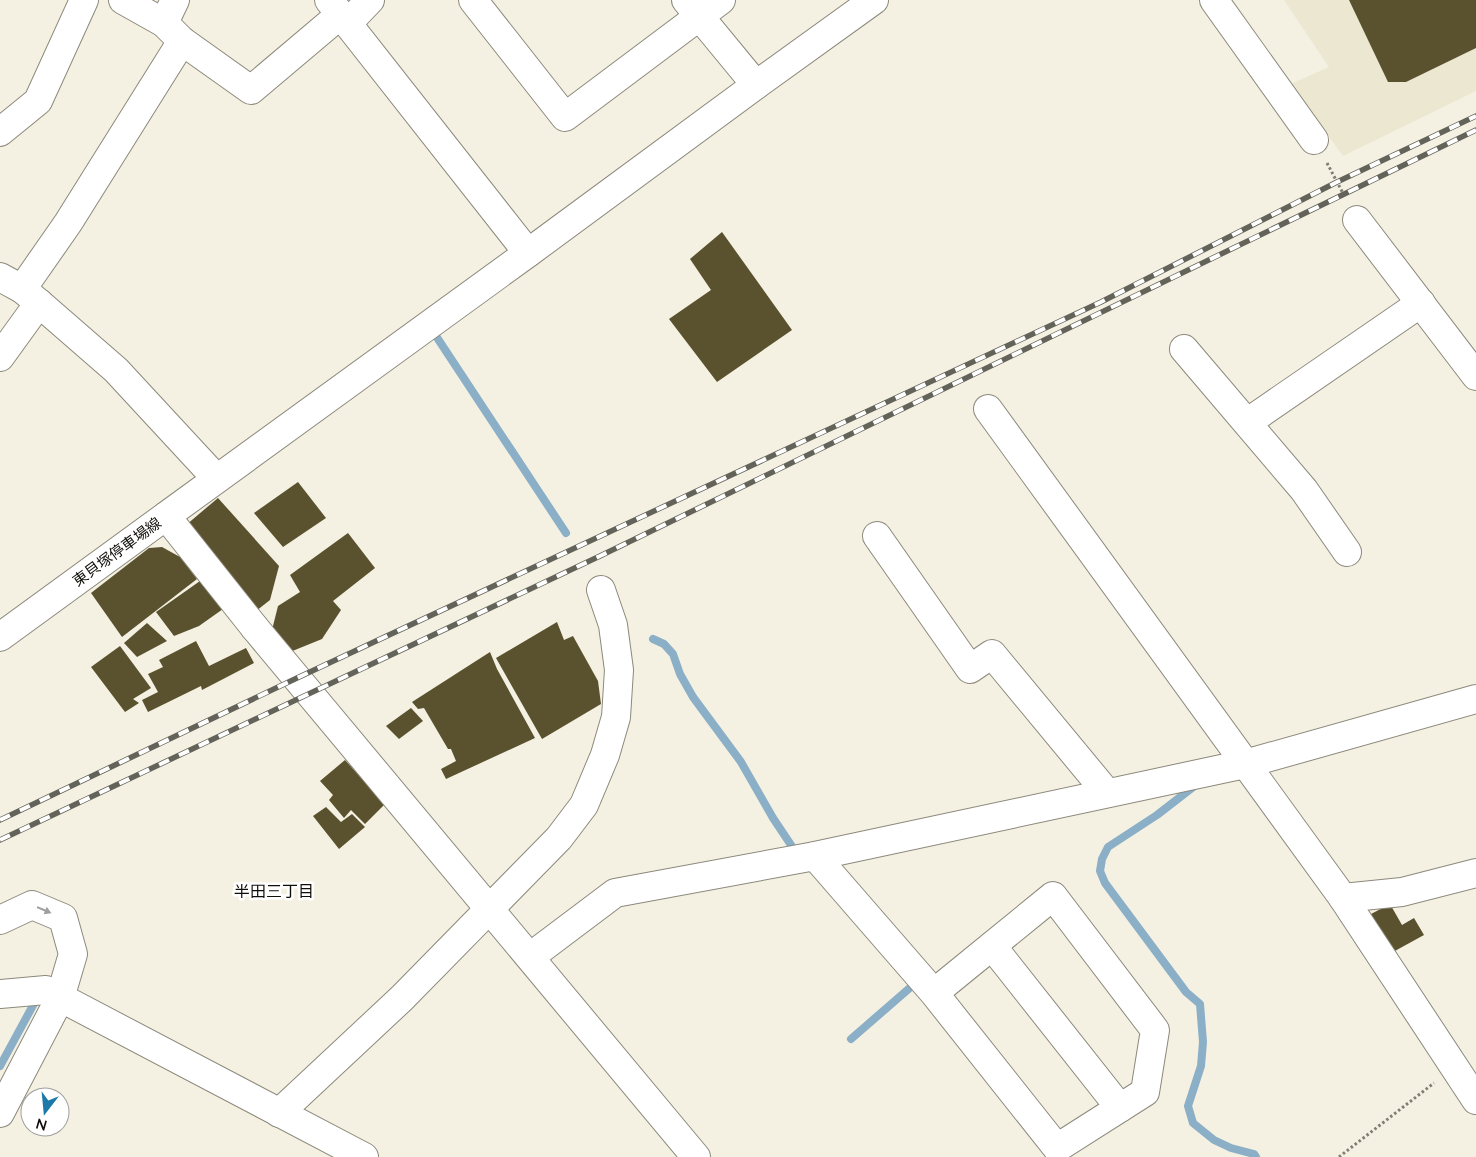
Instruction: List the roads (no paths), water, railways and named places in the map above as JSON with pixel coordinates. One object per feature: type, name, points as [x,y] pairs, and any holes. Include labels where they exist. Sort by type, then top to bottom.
[{"type":"street","points":[[0,132],[38,101],[84,0]]},
{"type":"street","points":[[123,0],[174,21],[251,90],[339,12],[370,0]]},
{"type":"street","points":[[473,0],[565,117],[702,5],[756,85]]},
{"type":"street","points":[[166,516],[874,0]]},
{"type":"street","points":[[1214,0],[1314,140]]},
{"type":"street","points":[[339,12],[528,253]]},
{"type":"street","points":[[0,357],[20,290],[68,223],[174,21]]},
{"type":"street","points":[[1357,220],[1476,376]]},
{"type":"street","points":[[20,290],[116,370],[216,478]]},
{"type":"street","points":[[1248,422],[1421,303]]},
{"type":"street","points":[[1184,349],[1304,490],[1347,552]]},
{"type":"street","points":[[988,409],[1342,898],[1476,1100]]},
{"type":"street","name":"東貝塚停車場線","points":[[0,637],[166,516],[284,664],[326,711],[696,1157]]},
{"type":"street","points":[[877,536],[970,669],[992,654],[1106,793]]},
{"type":"street","points":[[279,1113],[402,998],[559,838],[584,805],[605,755],[616,717],[620,670],[613,624],[601,590]]},
{"type":"street","points":[[530,957],[615,893],[815,856],[1245,764],[1476,699]]},
{"type":"street","points":[[815,856],[934,993],[1057,1148],[1145,1092],[1155,1030],[1053,896],[934,993]]},
{"type":"street","points":[[1342,898],[1402,892],[1476,873]]},
{"type":"street","points":[[0,920],[32,905],[63,918],[72,954],[60,998],[0,1113]]},
{"type":"street","points":[[992,946],[1120,1108]]},
{"type":"street","points":[[0,994],[46,990],[364,1157]]},
{"type":"waterway","points":[[436,336],[566,533]]},
{"type":"waterway","points":[[653,639],[664,644],[673,654],[680,674],[693,697],[741,762],[773,818],[793,848]]},
{"type":"waterway","points":[[1197,784],[1157,815],[1108,847],[1102,859],[1100,871],[1105,883],[1186,992],[1200,1004],[1203,1042],[1201,1066],[1188,1106],[1193,1123],[1214,1140],[1231,1148],[1254,1154],[1256,1157]]},
{"type":"waterway","points":[[851,1039],[912,986]]},
{"type":"waterway","points":[[0,1066],[37,998]]},
{"type":"railway","points":[[0,820],[297,678],[1101,302],[1337,182],[1476,116]]},
{"type":"railway","points":[[0,840],[600,556],[1476,130]]},
{"type":"district","name":"半田三丁目","points":[[274,891]]}]
